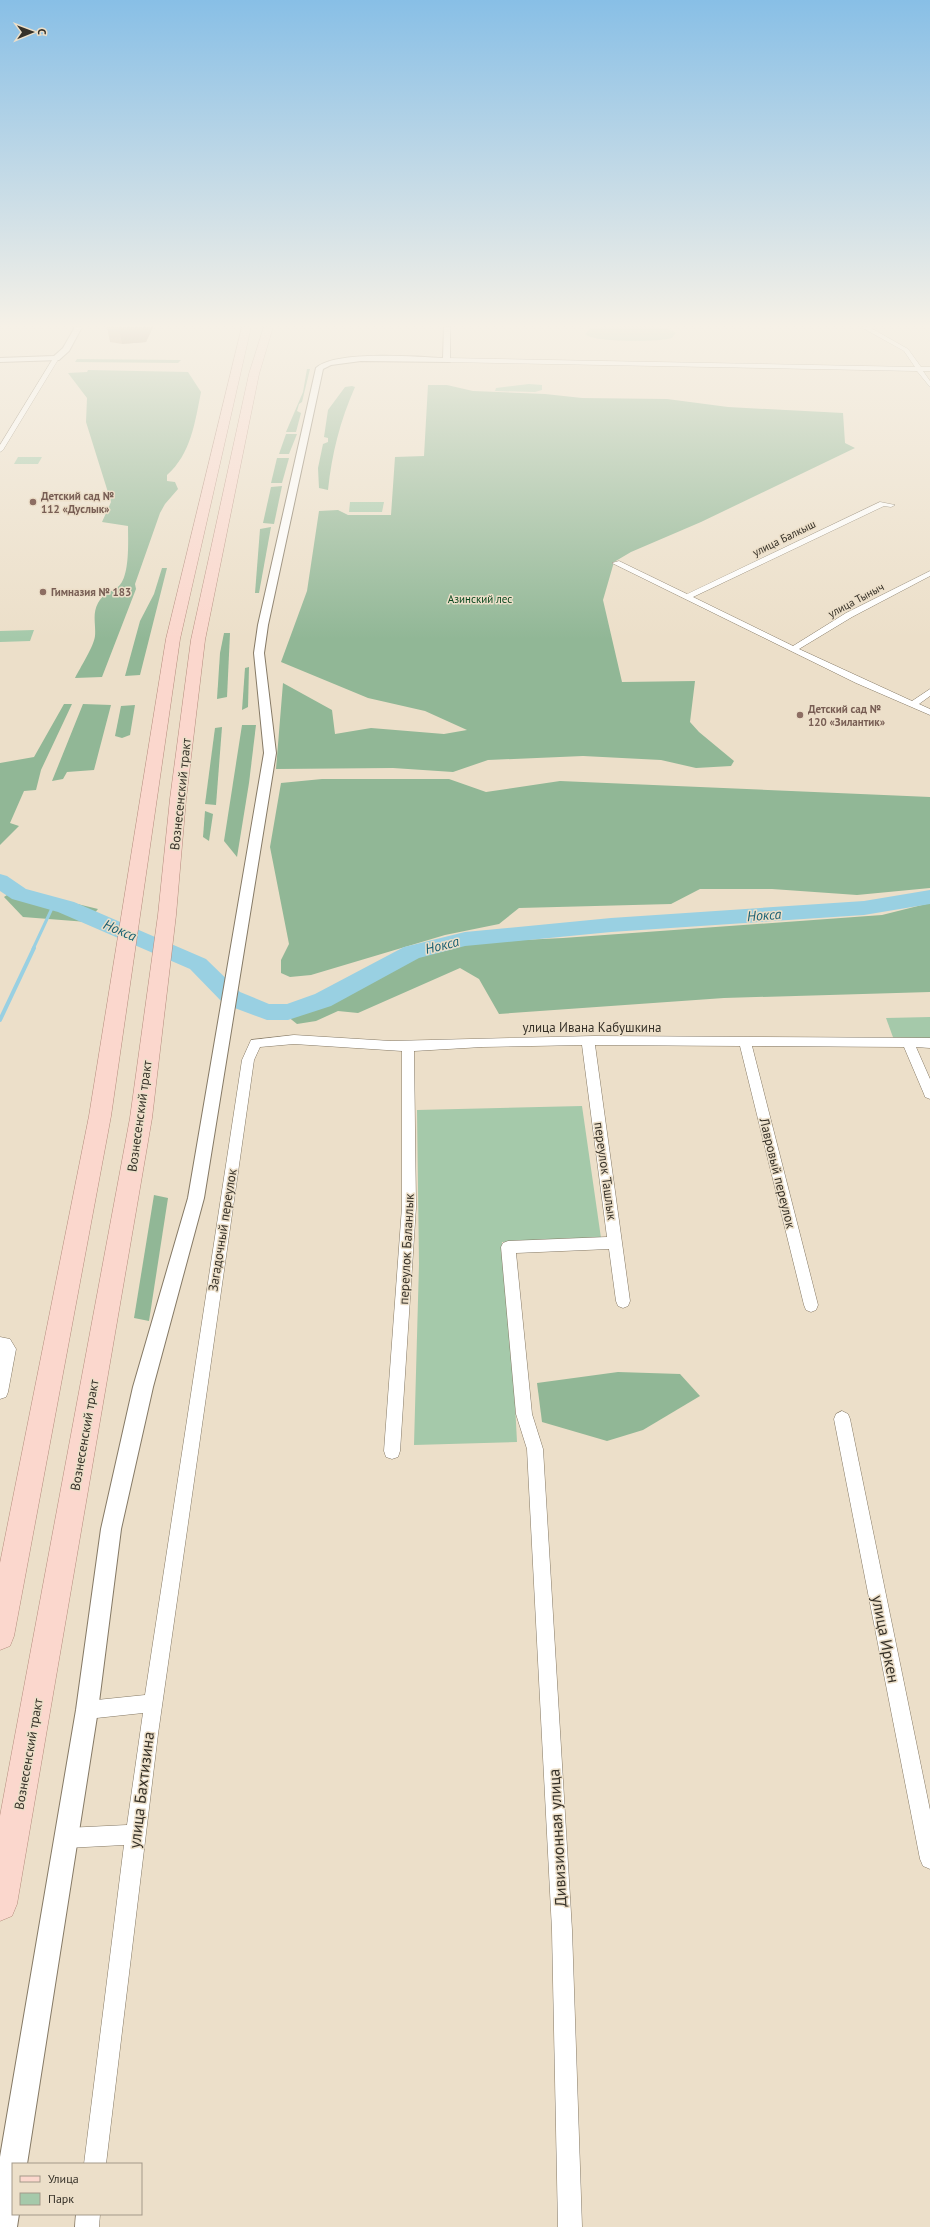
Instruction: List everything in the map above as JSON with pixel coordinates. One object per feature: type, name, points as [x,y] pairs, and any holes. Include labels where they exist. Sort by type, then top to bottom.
[{"type":"main road","name":"Вознесенский тракт","points":[[0,1636],[100,1116],[122,966],[134,902],[173,639],[222,431]]},
{"type":"main road","name":"Вознесенский тракт","points":[[0,1904],[141,1118],[157,982],[167,915],[178,799],[198,640],[241,431]]},
{"type":"street","points":[[0,450],[12,431]]},
{"type":"street","points":[[13,2163],[87,1710],[111,1529],[143,1387],[196,1198],[236,948],[270,752],[259,653],[263,625],[306,431]]},
{"type":"street","name":"улица Балкыш","points":[[688,597],[883,504],[891,505]]},
{"type":"street","points":[[616,563],[859,681],[930,712]]},
{"type":"street","name":"улица Тыныч","points":[[793,649],[849,615],[930,573]]},
{"type":"street","points":[[913,704],[930,692]]},
{"type":"street","name":"улица Ивана Кабушкина","points":[[255,1043],[270,1040],[294,1039],[408,1047],[482,1042],[745,1041],[930,1043]]},
{"type":"street","name":"Лавровый переулок","points":[[745,1041],[811,1305]]},
{"type":"street","name":"переулок Ташлык","points":[[588,1042],[623,1301]]},
{"type":"street","name":"Загадочный переулок","points":[[194,1417],[248,1060],[255,1043]]},
{"type":"street","points":[[908,1043],[930,1094]]},
{"type":"street","name":"переулок Баланлык","points":[[392,1451],[409,1207],[408,1047]]},
{"type":"street","name":"Дивизионная улица","points":[[570,2227],[562,1930],[535,1449],[524,1414],[508,1247],[615,1243]]},
{"type":"street","points":[[0,1344],[5,1344],[8,1349],[0,1389]]},
{"type":"street","name":"улица Бахтизина","points":[[95,2163],[114,2023],[135,1834],[194,1417]]},
{"type":"street","name":"улица Иркен","points":[[842,1419],[930,1859]]},
{"type":"street","points":[[87,1710],[153,1703]]},
{"type":"street","points":[[66,1838],[135,1834]]},
{"type":"street","points":[[3,2227],[12,2170]]},
{"type":"street","points":[[87,2227],[88,2215]]},
{"type":"green space","points":[[89,431],[193,431],[182,457],[167,475],[167,481],[175,482],[178,489],[165,504],[160,513],[135,584],[136,589],[102,677],[75,678],[90,651],[94,640],[96,607],[102,597],[119,586],[123,581],[127,566],[128,526],[102,522],[111,502]]},
{"type":"green space","points":[[286,431],[296,431],[296,432]]},
{"type":"green space","points":[[325,431],[339,431],[328,490],[319,488],[318,468],[323,444],[328,442],[328,438],[324,437]]},
{"type":"green space","name":"Азинский лес","points":[[425,431],[844,431],[845,443],[855,448],[701,522],[631,552],[614,562],[603,600],[622,682],[695,681],[690,722],[699,732],[734,761],[731,766],[696,768],[661,760],[583,756],[488,760],[453,772],[393,768],[276,769],[283,683],[332,710],[335,734],[371,728],[444,734],[467,730],[425,711],[368,698],[281,662],[307,591],[319,511],[338,510],[348,515],[391,515],[395,457],[424,456]]},
{"type":"green space","points":[[286,434],[297,434],[289,454],[279,454]]},
{"type":"green space","points":[[18,457],[42,457],[38,464],[14,464]]},
{"type":"green space","points":[[277,458],[289,458],[282,483],[271,483]]},
{"type":"green space","points":[[282,486],[274,524],[263,523],[271,487]]},
{"type":"green space","points":[[350,502],[384,502],[382,512],[349,512]]},
{"type":"green space","points":[[271,527],[259,593],[255,593],[260,529]]},
{"type":"green space","points":[[162,568],[167,568],[140,675],[125,676],[140,621],[154,594]]},
{"type":"green space","points":[[34,630],[30,641],[0,642],[0,631]]},
{"type":"green space","points":[[224,633],[230,633],[227,697],[217,699],[220,653]]},
{"type":"green space","points":[[249,667],[248,707],[242,710],[245,668]]},
{"type":"green space","points":[[64,704],[72,704],[41,770],[36,790],[24,791],[10,823],[19,826],[0,845],[0,763],[34,757]]},
{"type":"green space","points":[[83,704],[111,705],[94,770],[67,772],[63,779],[52,781]]},
{"type":"green space","points":[[135,705],[130,735],[122,738],[115,736],[121,706]]},
{"type":"green space","points":[[242,725],[256,725],[249,783],[237,857],[224,841]]},
{"type":"green space","points":[[222,727],[216,805],[205,804],[215,728]]},
{"type":"green space","points":[[322,779],[449,779],[486,792],[560,781],[930,797],[930,888],[857,895],[772,889],[700,889],[671,904],[519,908],[499,924],[445,935],[311,975],[290,977],[281,973],[281,960],[289,944],[270,847],[281,783]]},
{"type":"green space","points":[[205,811],[213,814],[209,841],[203,837]]},
{"type":"green space","points":[[16,889],[98,909],[87,922],[23,917],[4,897]]},
{"type":"green space","points":[[930,903],[930,992],[724,998],[499,1014],[479,979],[460,968],[358,1013],[338,1011],[316,1021],[297,1024],[287,1016],[319,1008],[365,981],[416,956],[466,943],[563,938],[882,915]]},
{"type":"green space","points":[[930,1017],[930,1039],[894,1040],[886,1018]]},
{"type":"green space","points":[[582,1106],[601,1238],[502,1242],[514,1384],[517,1442],[414,1445],[419,1264],[417,1110]]},
{"type":"green space","points":[[154,1195],[168,1198],[149,1321],[134,1318]]},
{"type":"green space","points":[[618,1372],[680,1374],[700,1396],[643,1430],[607,1441],[542,1422],[537,1383]]},
{"type":"waterway","name":"Нокса","points":[[0,881],[19,894],[66,907],[198,964],[232,998],[267,1012],[288,1012],[323,1000],[412,952],[465,939],[611,925],[864,908],[930,897]]},
{"type":"waterway","points":[[33,949],[54,904]]},
{"type":"waterway","points":[[0,1020],[34,948]]},
{"type":"place","name":"Детский сад № 112 «Дуслык»","points":[[33,502]]},
{"type":"place","name":"Гимназия № 183","points":[[43,592]]},
{"type":"place","name":"Детский сад № 120 «Зилантик»","points":[[800,715]]}]
